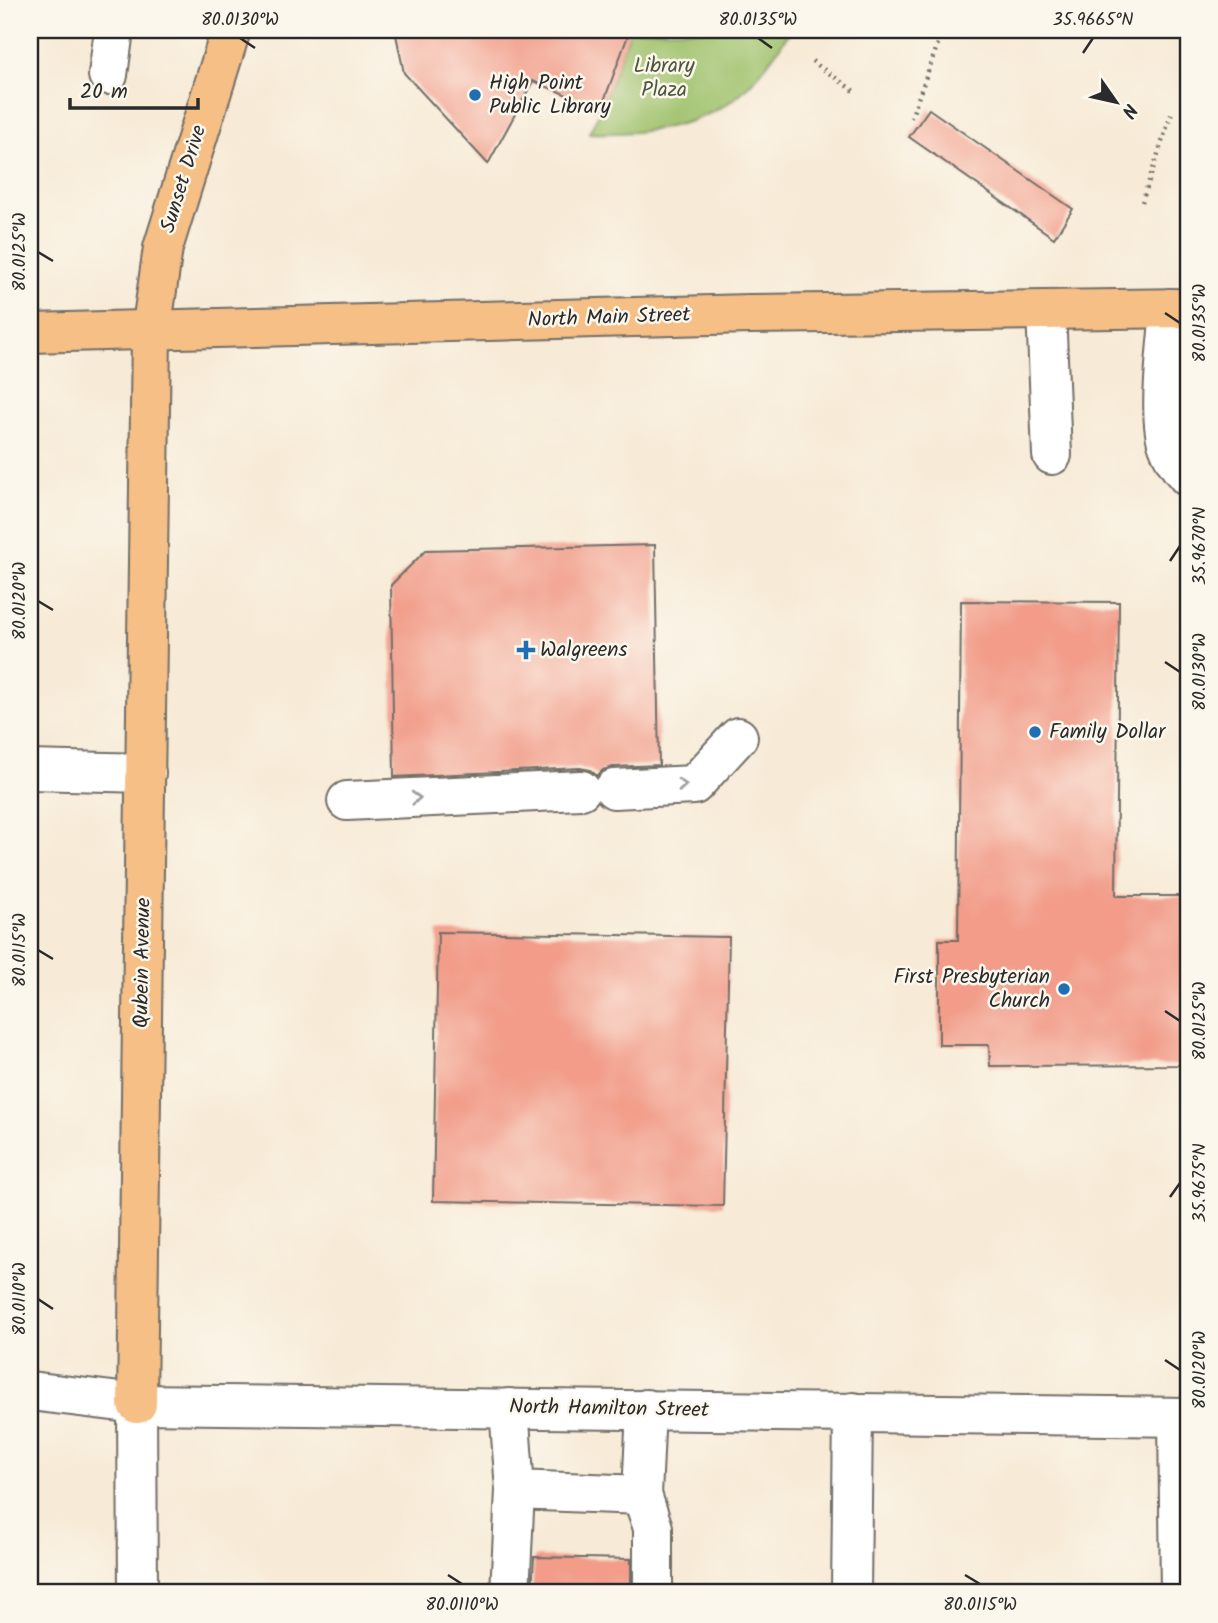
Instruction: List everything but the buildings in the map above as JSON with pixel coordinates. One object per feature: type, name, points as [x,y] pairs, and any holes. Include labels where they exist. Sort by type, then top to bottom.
[{"type":"main road","name":"Sunset Drive","points":[[151,332],[163,248],[230,30]]},
{"type":"main road","name":"North Main Street","points":[[30,333],[151,332],[740,314],[1179,308]]},
{"type":"main road","name":"Qubein Avenue","points":[[137,1404],[151,332]]},
{"type":"street","points":[[108,75],[114,30]]},
{"type":"street","points":[[1179,308],[1163,416],[1167,444],[1188,477]]},
{"type":"street","points":[[1046,310],[1052,454]]},
{"type":"street","points":[[348,801],[694,785],[738,737]]},
{"type":"street","points":[[30,771],[146,773]]},
{"type":"street","name":"North Hamilton Street","points":[[30,1391],[137,1404],[1183,1417]]},
{"type":"street","name":"Qubein Avenue","points":[[137,1404],[138,1593]]},
{"type":"street","points":[[509,1408],[514,1490],[510,1593]]},
{"type":"street","points":[[646,1409],[642,1495],[653,1528],[653,1593]]},
{"type":"street","points":[[851,1593],[853,1412]]},
{"type":"street","points":[[1180,1593],[1183,1417]]},
{"type":"street","points":[[514,1490],[642,1495]]},
{"type":"path","points":[[911,118],[943,30]]},
{"type":"path","points":[[812,61],[854,91]]},
{"type":"path","points":[[1142,202],[1173,109]]},
{"type":"green space","name":"Library Plaza","points":[[630,30],[791,30],[748,86],[725,105],[708,114],[669,127],[628,133],[589,133],[601,109]]},
{"type":"place","name":"High Point Public Library","points":[[475,95]]},
{"type":"place","name":"Walgreens","points":[[526,650]]},
{"type":"place","name":"Family Dollar","points":[[1035,732]]},
{"type":"place","name":"First Presbyterian Church","points":[[1064,989]]}]
